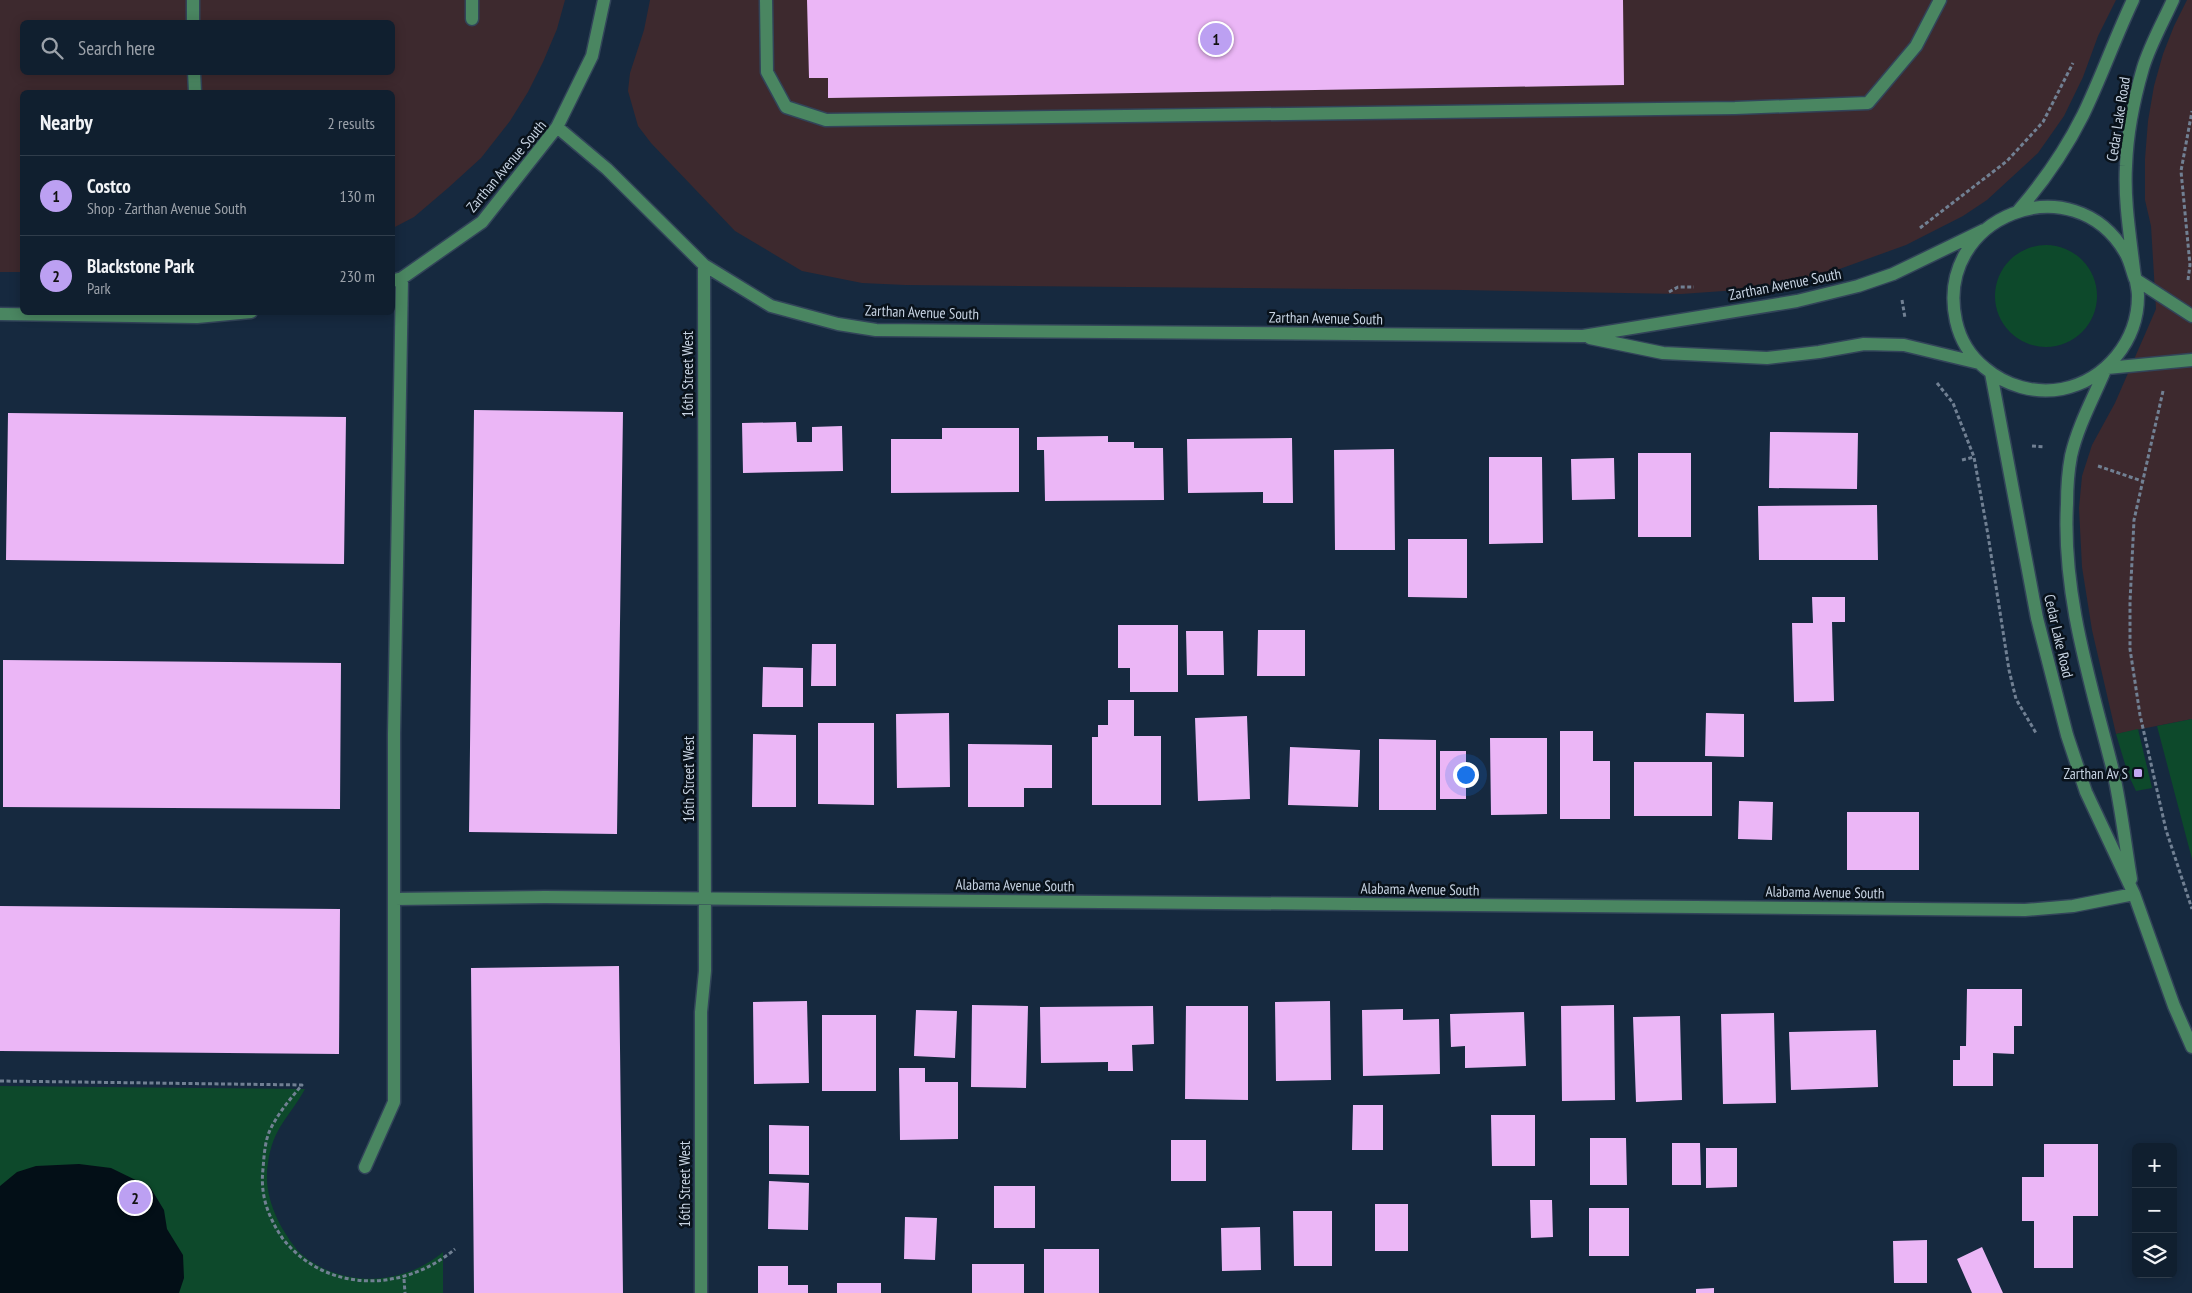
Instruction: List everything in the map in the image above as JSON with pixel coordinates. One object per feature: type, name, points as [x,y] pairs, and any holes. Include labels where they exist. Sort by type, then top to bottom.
[{"type":"street","points":[[193,0],[193,20]]},
{"type":"street","points":[[472,0],[472,19]]},
{"type":"street","points":[[557,127],[592,56],[604,0]]},
{"type":"street","points":[[766,0],[767,72],[786,107],[826,120],[1735,108],[1868,103],[1916,46],[1940,0]]},
{"type":"street","name":"Cedar Lake Road","points":[[2019,210],[2035,191],[2069,141],[2084,114],[2133,0]]},
{"type":"street","name":"Cedar Lake Road","points":[[2135,279],[2127,255],[2112,234],[2092,219],[2069,209],[2044,206],[2019,210],[2000,218],[1984,230],[1962,259],[1956,276],[1953,294],[1959,331],[1967,347],[1979,363],[1990,373],[2021,388],[2055,390],[2072,387],[2088,381],[2106,368],[2125,345],[2134,326],[2138,295],[2128,218],[2126,167],[2131,120],[2143,66],[2173,0]]},
{"type":"street","points":[[194,75],[194,90]]},
{"type":"street","name":"Zarthan Avenue South","points":[[397,280],[482,222],[557,127],[607,169],[704,265],[771,306],[838,324],[876,330],[1583,336],[1797,301],[1858,286],[1894,274],[1984,230]]},
{"type":"street","name":"16th Street West","points":[[701,1293],[701,1012],[706,971],[704,265]]},
{"type":"street","points":[[2135,279],[2192,316]]},
{"type":"street","points":[[365,1167],[394,1102],[397,280]]},
{"type":"street","points":[[0,314],[20,314]]},
{"type":"street","name":"Zarthan Avenue South","points":[[1583,336],[1663,353],[1767,358],[1864,344],[1904,345],[1979,363]]},
{"type":"street","points":[[2106,368],[2192,360]]},
{"type":"street","name":"Cedar Lake Road","points":[[2106,368],[2079,429],[2071,455],[2066,519],[2067,570],[2075,623],[2113,774],[2134,894]]},
{"type":"street","name":"Cedar Lake Road","points":[[1990,373],[2020,521],[2037,618],[2054,689],[2086,792],[2134,894],[2174,1006],[2192,1047]]},
{"type":"street","name":"Alabama Avenue South","points":[[394,899],[545,897],[705,898],[2025,910],[2073,906],[2134,894]]},
{"type":"path","points":[[1915,232],[2008,161],[2043,122],[2075,60]]},
{"type":"path","points":[[2187,288],[2190,265],[2181,171],[2192,111]]},
{"type":"path","points":[[1901,296],[1905,320]]},
{"type":"path","points":[[2164,388],[2134,520],[2130,649],[2140,714],[2166,830],[2192,909]]},
{"type":"path","points":[[2026,446],[2047,448]]},
{"type":"path","points":[[2095,464],[2142,481]]},
{"type":"path","points":[[0,1081],[302,1085],[284,1106],[270,1129],[264,1155],[261,1183],[265,1207],[275,1228],[294,1254],[330,1278],[351,1284],[374,1285],[404,1279],[440,1263],[455,1249]]},
{"type":"path","points":[[404,1279],[405,1293]]},
{"type":"shaded area","points":[[0,0],[565,0],[557,29],[543,62],[528,92],[510,121],[481,158],[414,217],[395,227],[395,90],[20,90],[20,272],[0,272]]},
{"type":"shaded area","points":[[650,0],[2116,0],[2098,36],[2083,77],[2064,116],[2038,153],[1987,200],[1963,216],[1906,245],[1834,271],[1792,282],[1738,290],[1681,294],[905,285],[862,283],[802,271],[735,231],[651,143],[638,126],[628,91],[630,73],[644,30]]},
{"type":"shaded area","points":[[2187,0],[2192,0],[2192,719],[2116,734],[2092,630],[2082,567],[2079,508],[2082,476],[2092,445],[2115,403],[2156,309],[2151,226],[2145,200],[2145,159],[2148,121],[2154,86],[2163,54]]},
{"type":"shaded area","points":[[79,1164],[111,1168],[150,1187],[164,1210],[167,1229],[183,1255],[184,1278],[179,1293],[0,1293],[0,1186],[17,1172],[36,1166]]},
{"type":"green space","points":[[2046,245],[2065,249],[2082,260],[2093,277],[2097,296],[2093,315],[2082,332],[2065,343],[2046,347],[2027,343],[2010,332],[1999,315],[1995,296],[1999,277],[2010,260],[2027,249]]},
{"type":"green space","points":[[2192,719],[2192,859],[2157,726]]},
{"type":"green space","points":[[2138,729],[2152,788],[2136,791],[2128,774],[2116,734]]},
{"type":"green space","points":[[0,1086],[305,1089],[278,1131],[270,1151],[267,1172],[272,1205],[290,1241],[300,1253],[316,1265],[334,1273],[372,1279],[410,1272],[443,1252],[443,1293],[0,1293]]},
{"type":"building","points":[[807,0],[1623,0],[1624,85],[828,98],[828,78],[809,78]]},
{"type":"building","points":[[474,410],[623,412],[617,834],[469,832]]},
{"type":"building","points":[[8,413],[346,417],[344,564],[6,560]]},
{"type":"building","points":[[796,422],[797,442],[812,442],[812,427],[842,426],[843,471],[743,473],[742,423]]},
{"type":"building","points":[[942,428],[1019,428],[1019,492],[891,493],[891,439],[942,439]]},
{"type":"building","points":[[1770,432],[1858,433],[1857,489],[1769,488]]},
{"type":"building","points":[[1108,436],[1108,442],[1134,442],[1134,448],[1163,448],[1164,500],[1045,501],[1044,450],[1037,450],[1037,437]]},
{"type":"building","points":[[1292,438],[1293,503],[1263,503],[1263,492],[1188,493],[1187,439]]},
{"type":"building","points":[[1394,449],[1395,550],[1335,550],[1334,450]]},
{"type":"building","points":[[1638,453],[1691,453],[1691,537],[1638,537]]},
{"type":"building","points":[[1489,457],[1542,457],[1543,543],[1489,544]]},
{"type":"building","points":[[1614,458],[1615,499],[1572,500],[1571,459]]},
{"type":"building","points":[[1877,505],[1878,560],[1759,560],[1758,506]]},
{"type":"building","points":[[1408,539],[1467,539],[1467,598],[1408,597]]},
{"type":"building","points":[[1812,597],[1845,597],[1845,622],[1832,622],[1834,701],[1794,702],[1792,623],[1813,623]]},
{"type":"building","points":[[1118,625],[1178,625],[1178,692],[1130,692],[1130,668],[1118,668]]},
{"type":"building","points":[[1258,630],[1305,630],[1305,676],[1257,676]]},
{"type":"building","points":[[1186,631],[1223,631],[1224,675],[1187,675]]},
{"type":"building","points":[[812,644],[836,644],[836,686],[811,686]]},
{"type":"building","points":[[3,660],[341,663],[340,809],[3,807]]},
{"type":"building","points":[[763,667],[803,668],[803,707],[762,707]]},
{"type":"building","points":[[1108,700],[1134,700],[1134,736],[1161,736],[1161,805],[1092,805],[1092,737],[1098,737],[1098,725],[1108,725]]},
{"type":"building","points":[[949,713],[950,787],[897,788],[896,714]]},
{"type":"building","points":[[1706,713],[1744,714],[1744,757],[1705,756]]},
{"type":"building","points":[[1247,716],[1250,799],[1198,801],[1195,718]]},
{"type":"building","points":[[818,723],[874,723],[874,805],[818,804]]},
{"type":"building","points":[[1560,731],[1593,731],[1593,761],[1610,761],[1610,819],[1560,819]]},
{"type":"building","points":[[753,734],[796,735],[796,807],[752,807]]},
{"type":"building","points":[[1490,738],[1547,738],[1547,814],[1491,815]]},
{"type":"building","points":[[1379,739],[1436,740],[1436,810],[1379,810]]},
{"type":"building","points":[[968,744],[1052,745],[1052,788],[1024,788],[1024,807],[968,807]]},
{"type":"building","points":[[1290,747],[1360,750],[1358,807],[1288,805]]},
{"type":"building","points":[[1440,751],[1466,751],[1466,799],[1440,799]]},
{"type":"building","points":[[1634,762],[1712,762],[1712,816],[1634,816]]},
{"type":"building","points":[[1739,801],[1773,802],[1772,840],[1738,839]]},
{"type":"building","points":[[1847,812],[1919,812],[1919,870],[1847,870]]},
{"type":"building","points":[[0,906],[340,909],[339,1054],[0,1051]]},
{"type":"building","points":[[619,966],[623,1293],[474,1293],[471,968]]},
{"type":"building","points":[[1967,989],[2022,989],[2022,1026],[2014,1026],[2014,1054],[1993,1053],[1993,1086],[1953,1086],[1953,1060],[1960,1060],[1960,1046],[1966,1046]]},
{"type":"building","points":[[807,1001],[809,1083],[754,1084],[753,1002]]},
{"type":"building","points":[[1330,1001],[1331,1080],[1276,1081],[1275,1002]]},
{"type":"building","points":[[972,1005],[1028,1006],[1026,1088],[971,1087]]},
{"type":"building","points":[[1614,1005],[1615,1100],[1562,1101],[1561,1006]]},
{"type":"building","points":[[1153,1006],[1154,1044],[1132,1045],[1133,1071],[1108,1071],[1108,1062],[1041,1063],[1040,1007]]},
{"type":"building","points":[[1186,1006],[1248,1006],[1248,1100],[1185,1099]]},
{"type":"building","points":[[1403,1009],[1403,1020],[1439,1019],[1440,1074],[1363,1076],[1362,1010]]},
{"type":"building","points":[[916,1010],[957,1011],[955,1058],[914,1056]]},
{"type":"building","points":[[1524,1012],[1526,1066],[1465,1068],[1465,1046],[1451,1047],[1450,1014]]},
{"type":"building","points":[[1774,1013],[1776,1103],[1723,1104],[1721,1014]]},
{"type":"building","points":[[822,1015],[876,1015],[876,1091],[822,1091]]},
{"type":"building","points":[[1680,1016],[1682,1100],[1636,1102],[1633,1017]]},
{"type":"building","points":[[1876,1030],[1878,1087],[1791,1090],[1789,1032]]},
{"type":"building","points":[[899,1068],[925,1068],[925,1082],[958,1082],[958,1139],[900,1140]]},
{"type":"building","points":[[1353,1105],[1383,1105],[1383,1150],[1352,1150]]},
{"type":"building","points":[[1491,1115],[1535,1115],[1535,1166],[1492,1166]]},
{"type":"building","points":[[769,1125],[809,1126],[809,1175],[769,1174]]},
{"type":"building","points":[[1590,1138],[1626,1138],[1627,1185],[1590,1185]]},
{"type":"building","points":[[1171,1140],[1206,1140],[1206,1181],[1171,1181]]},
{"type":"building","points":[[1672,1143],[1700,1143],[1701,1185],[1672,1185]]},
{"type":"building","points":[[2044,1144],[2098,1144],[2098,1216],[2073,1216],[2073,1268],[2034,1268],[2034,1221],[2022,1221],[2022,1177],[2044,1177]]},
{"type":"building","points":[[1706,1148],[1737,1148],[1737,1187],[1706,1188]]},
{"type":"building","points":[[769,1181],[809,1183],[808,1230],[768,1229]]},
{"type":"building","points":[[994,1186],[1035,1186],[1035,1228],[994,1228]]},
{"type":"building","points":[[1530,1200],[1552,1200],[1553,1237],[1531,1238]]},
{"type":"building","points":[[1375,1204],[1408,1204],[1408,1251],[1375,1251]]},
{"type":"building","points":[[1589,1208],[1629,1208],[1629,1256],[1589,1256]]},
{"type":"building","points":[[1293,1211],[1332,1211],[1332,1266],[1294,1266]]},
{"type":"building","points":[[905,1217],[937,1218],[935,1260],[904,1259]]},
{"type":"building","points":[[1260,1227],[1261,1270],[1222,1271],[1221,1228]]},
{"type":"building","points":[[1927,1240],[1927,1283],[1894,1283],[1893,1241]]},
{"type":"building","points":[[1982,1247],[2003,1293],[1972,1293],[1957,1259]]},
{"type":"building","points":[[1044,1249],[1099,1249],[1099,1293],[1044,1293]]},
{"type":"building","points":[[972,1264],[1024,1264],[1024,1293],[972,1293]]},
{"type":"building","points":[[758,1266],[788,1266],[788,1285],[808,1285],[808,1293],[758,1293]]},
{"type":"building","points":[[837,1283],[881,1283],[881,1293],[837,1293]]},
{"type":"building","points":[[1714,1288],[1714,1293],[1696,1293],[1696,1289]]},
{"type":"place","name":"Costco","points":[[1216,39]]},
{"type":"place","name":"Zarthan Av S","points":[[2138,773]]},
{"type":"place","name":"Blackstone Park","points":[[135,1198]]}]
